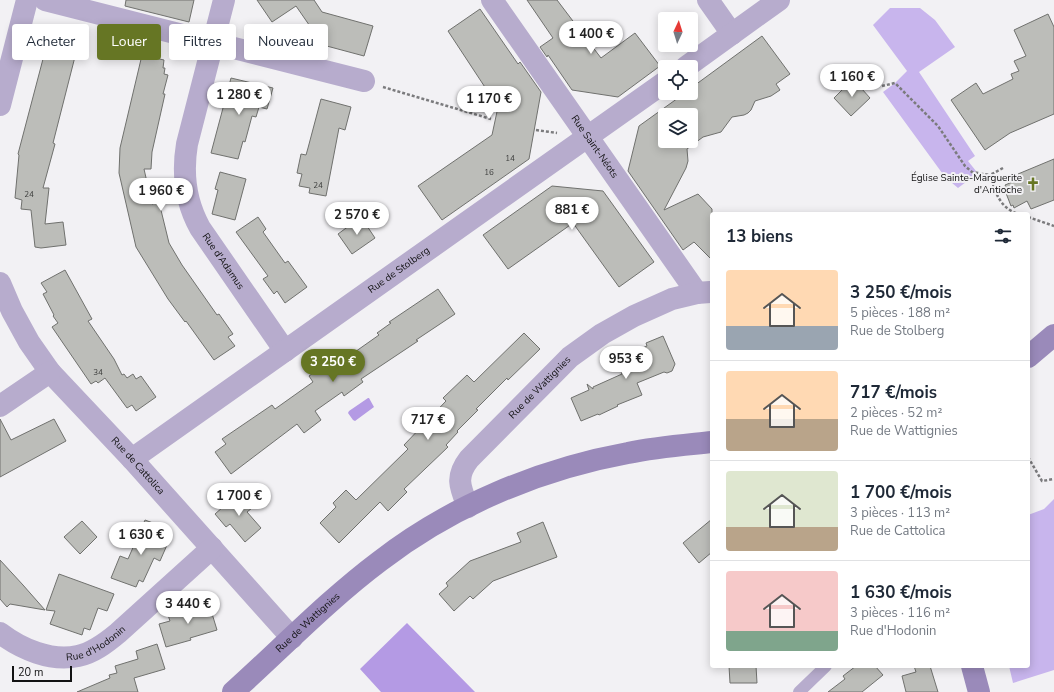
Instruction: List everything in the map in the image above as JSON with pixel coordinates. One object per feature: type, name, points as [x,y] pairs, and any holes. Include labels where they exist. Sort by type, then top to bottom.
[{"type":"street","points":[[0,105],[27,0]]},
{"type":"street","points":[[45,0],[169,32]]},
{"type":"street","name":"Rue d'Adamus","points":[[218,24],[224,0]]},
{"type":"street","name":"Rue Saint-Néots","points":[[492,0],[588,137],[704,292]]},
{"type":"street","points":[[708,0],[732,34]]},
{"type":"street","points":[[696,60],[779,0]]},
{"type":"street","points":[[236,49],[364,81]]},
{"type":"street","name":"Rue d'Adamus","points":[[209,60],[187,144],[184,169],[187,194],[194,217],[200,228],[285,351]]},
{"type":"street","name":"Rue de Stolberg","points":[[132,459],[658,87]]},
{"type":"street","name":"Rue de Cattolica","points":[[0,283],[9,305],[29,342],[50,372],[132,459],[292,638]]},
{"type":"street","name":"Rue de Wattignies","points":[[468,507],[460,484],[459,474],[462,467],[469,458],[570,357],[602,334],[628,319],[672,299],[704,292]]},
{"type":"street","points":[[1030,355],[1054,335]]},
{"type":"street","points":[[0,406],[50,372]]},
{"type":"street","name":"Rue de Wattignies","points":[[233,692],[380,560],[419,533],[468,507],[527,481],[574,465],[627,453],[679,445],[708,443]]},
{"type":"street","name":"Rue d'Hodonin","points":[[0,633],[27,650],[50,656],[64,658],[78,656],[89,652],[101,646],[118,633],[212,548]]},
{"type":"street","points":[[973,668],[979,692]]},
{"type":"lane","points":[[799,692],[824,668]]},
{"type":"path","points":[[364,81],[492,119]]},
{"type":"path","points":[[882,86],[895,83],[938,126],[964,166],[972,172],[990,175],[1003,168]]},
{"type":"path","points":[[990,175],[996,194],[1010,211],[1013,212]]},
{"type":"path","points":[[1030,218],[1054,226]]},
{"type":"path","points":[[1030,461],[1042,481],[1054,479]]},
{"type":"shaded area","points":[[890,8],[920,8],[935,20],[955,47],[919,72],[975,156],[968,161],[976,171],[973,173],[974,176],[958,188],[945,177],[883,92],[907,71],[873,25]]},
{"type":"shaded area","points":[[368,398],[374,407],[355,421],[353,420],[348,413],[349,411]]},
{"type":"shaded area","points":[[1054,499],[1054,670],[1013,683],[1009,668],[1030,668],[1030,514],[1044,509]]},
{"type":"shaded area","points":[[407,623],[475,692],[381,692],[360,669]]},
{"type":"building","points":[[126,0],[194,0],[189,22],[125,6]]},
{"type":"building","points":[[257,0],[314,0],[322,12],[373,26],[364,56],[328,46],[328,24],[308,24],[296,6],[272,22]]},
{"type":"building","points":[[527,0],[557,0],[601,58],[635,33],[658,63],[658,67],[618,97],[572,90],[548,55],[547,57],[540,47],[553,38]]},
{"type":"building","points":[[480,9],[518,64],[520,62],[541,92],[529,159],[442,220],[418,186],[492,135],[498,107],[448,31]]},
{"type":"building","points":[[1048,14],[1054,27],[1054,114],[1010,133],[985,150],[951,100],[976,83],[983,94],[1013,79],[1011,74],[1019,71],[1014,61],[1026,56],[1014,30]]},
{"type":"building","points":[[762,36],[790,74],[776,84],[780,90],[771,96],[755,101],[748,113],[732,117],[721,132],[703,137],[698,141],[698,108],[664,108],[675,100],[698,100],[698,83]]},
{"type":"building","points":[[43,60],[74,60],[53,143],[55,144],[43,188],[49,188],[45,224],[63,222],[66,245],[41,248],[35,247],[31,210],[21,209],[22,200],[15,198],[18,154]]},
{"type":"building","points":[[141,60],[164,60],[164,74],[168,75],[163,94],[165,94],[152,152],[151,169],[144,169],[152,204],[159,202],[169,243],[182,265],[217,315],[219,314],[233,334],[228,337],[235,346],[214,360],[168,299],[136,247],[119,173],[120,148]]},
{"type":"building","points":[[231,78],[273,88],[267,109],[259,107],[256,117],[252,116],[245,142],[243,141],[238,159],[211,153]]},
{"type":"building","points":[[853,79],[870,98],[851,116],[834,98]]},
{"type":"building","points":[[321,99],[351,107],[345,130],[339,128],[326,196],[309,193],[310,188],[299,186],[302,174],[297,173],[301,154],[306,155]]},
{"type":"building","points":[[658,112],[658,148],[688,148],[687,149],[688,161],[686,168],[664,210],[698,194],[712,209],[712,212],[710,212],[710,258],[694,242],[683,250],[628,171],[639,126]]},
{"type":"building","name":"Église Sainte-Marguerite d'Antioche","points":[[1054,159],[1054,200],[1031,209],[1027,201],[1014,208],[1013,205],[1011,206],[1004,188],[1006,187],[1005,185],[1020,179],[1018,174]]},
{"type":"building","points":[[220,172],[246,179],[235,220],[212,214],[218,190],[215,189]]},
{"type":"building","points":[[552,186],[603,191],[654,262],[619,287],[573,223],[508,269],[483,235]]},
{"type":"building","points":[[258,217],[266,229],[263,232],[285,263],[288,261],[307,287],[285,303],[277,291],[274,294],[263,279],[268,276],[236,232]]},
{"type":"building","points":[[361,217],[375,238],[352,254],[338,234]]},
{"type":"building","points":[[65,270],[92,319],[88,321],[114,359],[122,375],[124,374],[127,378],[133,374],[136,379],[141,376],[156,397],[136,411],[132,405],[127,408],[105,378],[98,383],[96,381],[91,384],[52,327],[58,323],[53,316],[54,315],[43,294],[47,292],[41,283]]},
{"type":"building","points":[[438,289],[455,314],[361,379],[363,382],[344,396],[342,392],[315,411],[321,420],[304,433],[297,424],[231,474],[215,452],[226,444],[222,439],[272,405],[275,409],[313,382],[309,376],[322,367],[325,373],[379,335],[377,333],[391,323],[389,322]]},
{"type":"building","points":[[524,333],[540,349],[508,380],[507,378],[476,409],[478,410],[457,431],[458,432],[446,445],[448,447],[404,489],[407,492],[388,511],[380,502],[339,543],[320,523],[336,507],[333,503],[346,490],[356,500],[408,449],[404,445],[446,401],[443,398],[467,375],[474,382]]},
{"type":"building","points":[[663,336],[675,364],[672,371],[667,373],[664,372],[637,383],[642,395],[617,405],[618,406],[599,415],[598,414],[581,421],[571,398],[589,390],[587,384],[593,389],[593,387],[622,374],[618,363],[641,352],[640,349],[647,346],[646,343]]},
{"type":"building","points":[[0,419],[11,440],[54,419],[66,441],[0,477]]},
{"type":"building","points":[[239,493],[252,508],[247,512],[261,528],[245,542],[230,524],[226,527],[215,514]]},
{"type":"building","points":[[145,520],[161,526],[158,535],[164,538],[162,543],[167,545],[160,561],[154,558],[143,582],[139,580],[136,587],[111,578],[120,556],[128,559]]},
{"type":"building","points":[[82,521],[97,537],[80,554],[64,537]]},
{"type":"building","points":[[710,521],[710,554],[699,563],[683,543]]},
{"type":"building","points":[[543,522],[557,557],[493,581],[473,599],[470,596],[454,611],[439,594],[448,586],[446,583],[470,561],[521,542],[517,533]]},
{"type":"building","points":[[0,560],[45,610],[10,604],[7,607],[0,599]]},
{"type":"building","points":[[59,574],[114,594],[107,611],[98,608],[90,630],[84,628],[82,635],[50,624],[55,611],[46,610]]},
{"type":"building","points":[[200,603],[201,609],[210,607],[217,630],[190,638],[191,640],[166,647],[159,624],[170,621],[168,615],[186,610],[185,608]]},
{"type":"building","points":[[157,644],[165,669],[134,678],[138,692],[77,692],[110,678],[109,675],[117,673],[115,666],[138,659],[136,651]]},
{"type":"building","points":[[729,668],[756,668],[757,683],[730,683]]},
{"type":"building","points":[[853,668],[877,668],[883,675],[862,692],[828,692],[845,679],[843,676]]},
{"type":"building","points":[[915,668],[931,668],[938,692],[906,692],[902,676],[916,672]]},
{"type":"place","name":"Église Sainte-Marguerite d'Antioche","points":[[1033,184]]}]
